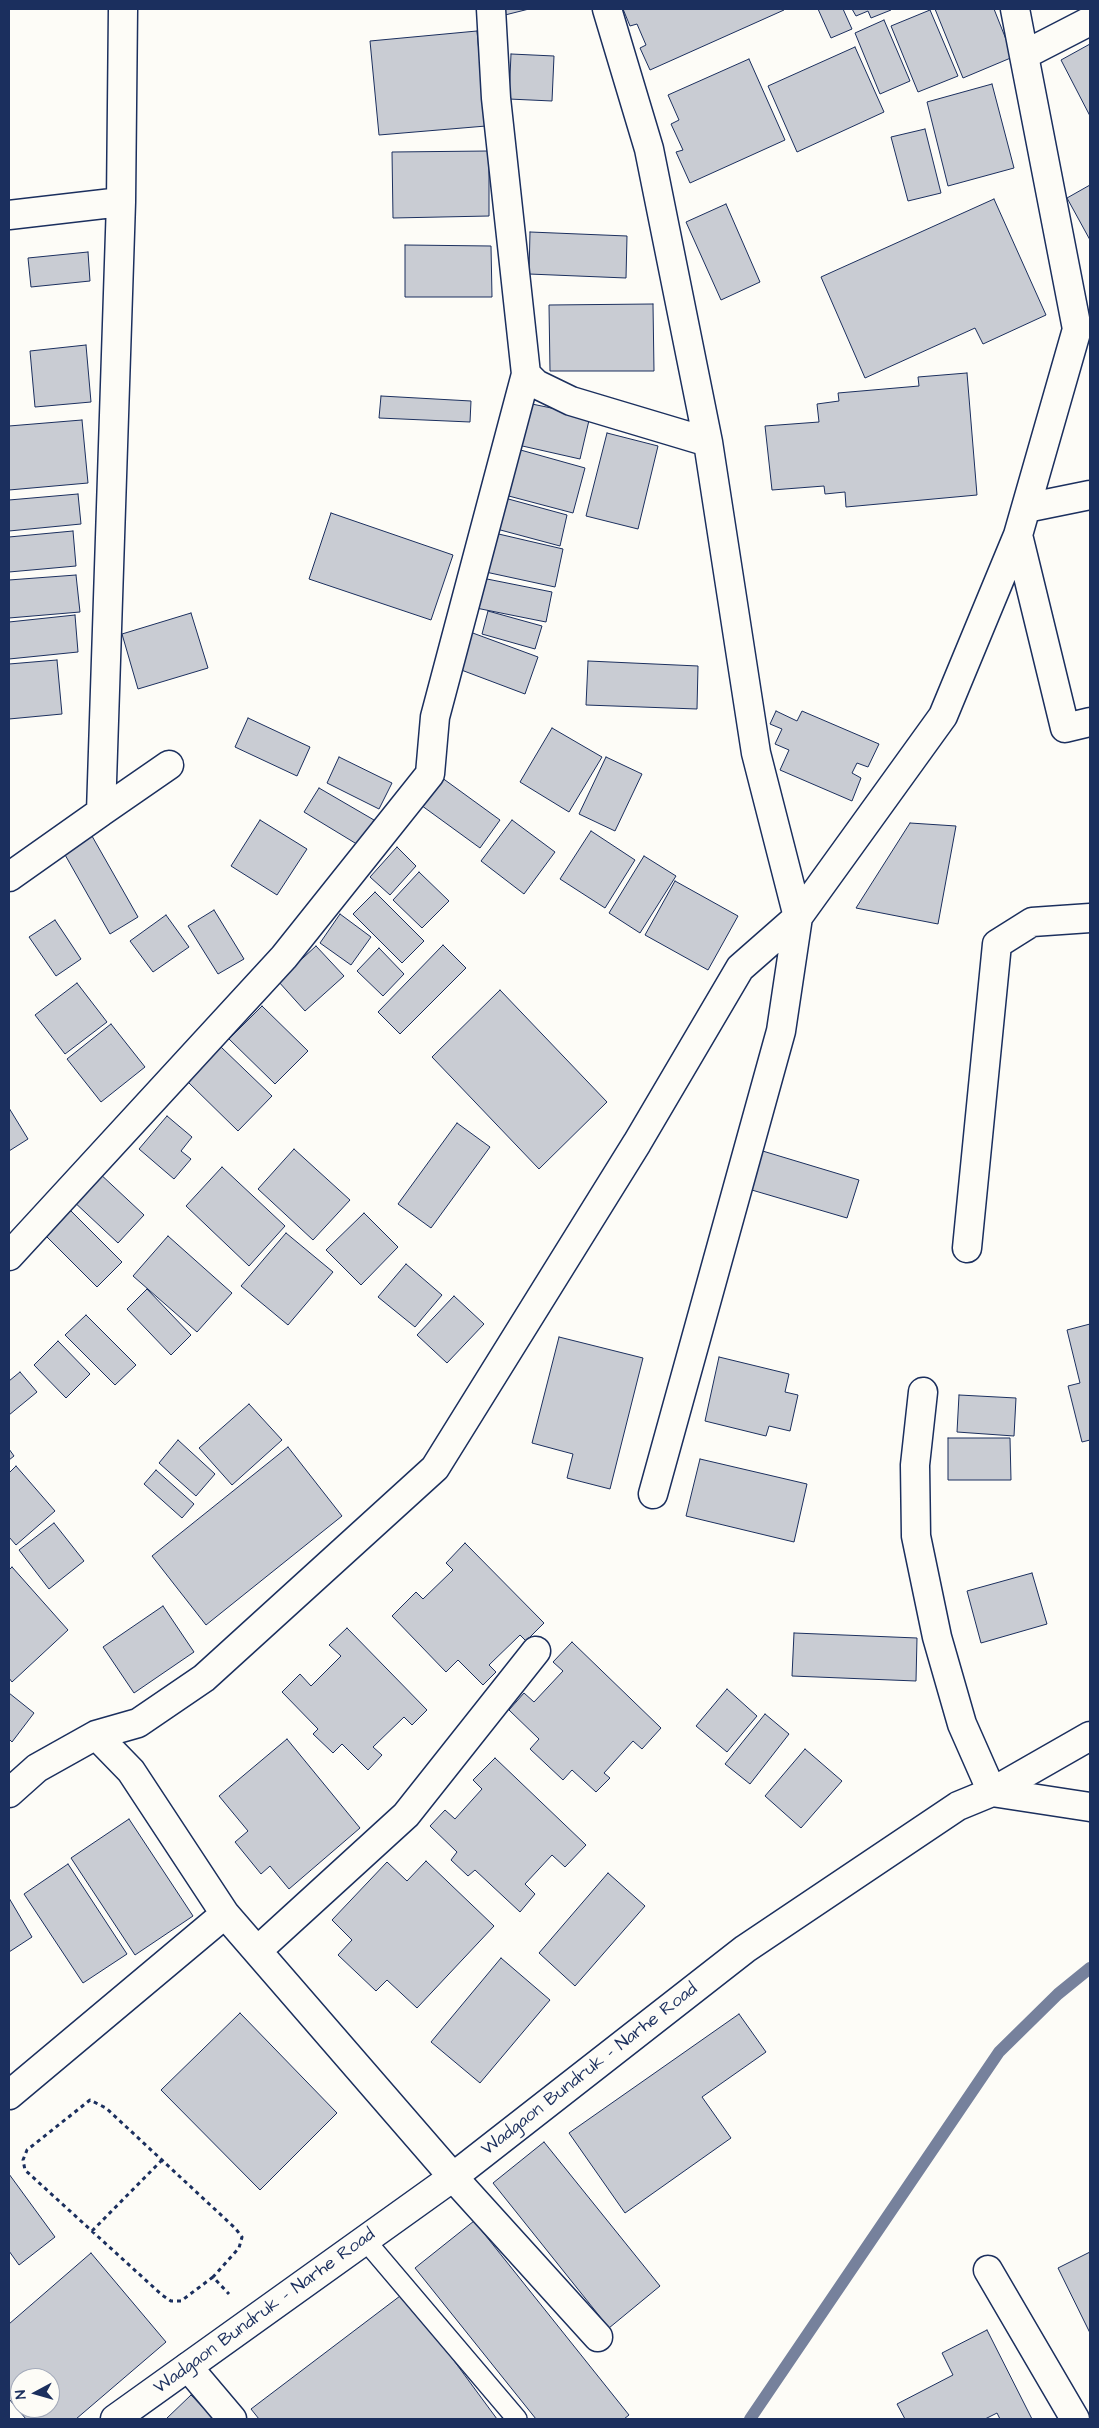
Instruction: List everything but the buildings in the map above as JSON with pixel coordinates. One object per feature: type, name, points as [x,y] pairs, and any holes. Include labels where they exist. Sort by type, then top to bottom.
[{"type":"street","points":[[101,812],[121,202],[122,9]]},
{"type":"street","points":[[9,1256],[284,957],[430,774],[435,717],[526,374],[496,98],[491,9]]},
{"type":"street","points":[[607,9],[649,149],[708,442],[756,753],[798,917],[781,1031],[653,1494]]},
{"type":"street","points":[[9,1793],[37,1768],[96,1735],[138,1723],[204,1678],[435,1468],[637,1143],[740,968],[798,917],[943,716],[1018,536],[1084,326],[1015,9]]},
{"type":"street","points":[[1024,55],[1090,21]]},
{"type":"street","points":[[9,215],[121,202]]},
{"type":"street","points":[[526,374],[536,384],[571,401],[708,442]]},
{"type":"street","points":[[1026,508],[1090,495]]},
{"type":"street","points":[[1018,536],[1065,728],[1090,722]]},
{"type":"street","points":[[9,877],[169,765]]},
{"type":"street","points":[[967,1248],[997,944],[1032,922],[1090,918]]},
{"type":"street","points":[[923,1392],[915,1465],[916,1536],[937,1637],[962,1724],[992,1792],[1090,1807]]},
{"type":"street","points":[[257,1951],[406,1815],[536,1651]]},
{"type":"street","points":[[96,1735],[130,1771],[225,1914],[453,2177],[598,2337]]},
{"type":"street","name":"Wadgaon Bundruk - Narhe Road","points":[[115,2419],[453,2177],[744,1949],[958,1806],[992,1792],[1090,1736]]},
{"type":"street","points":[[9,2095],[225,1914]]},
{"type":"street","points":[[988,2270],[1075,2419]]},
{"type":"street","points":[[188,2367],[232,2419]]},
{"type":"lane","points":[[365,2240],[517,2419]]},
{"type":"path","points":[[90,2100],[106,2108],[163,2160],[242,2237],[239,2248],[214,2277],[181,2301],[171,2301],[162,2295],[25,2170],[23,2160],[27,2150],[90,2100]]},
{"type":"path","points":[[92,2230],[163,2160]]},
{"type":"path","points":[[214,2277],[253,2320]]},
{"type":"waterway","points":[[750,2419],[999,2052],[1058,1994],[1090,1968]]}]
